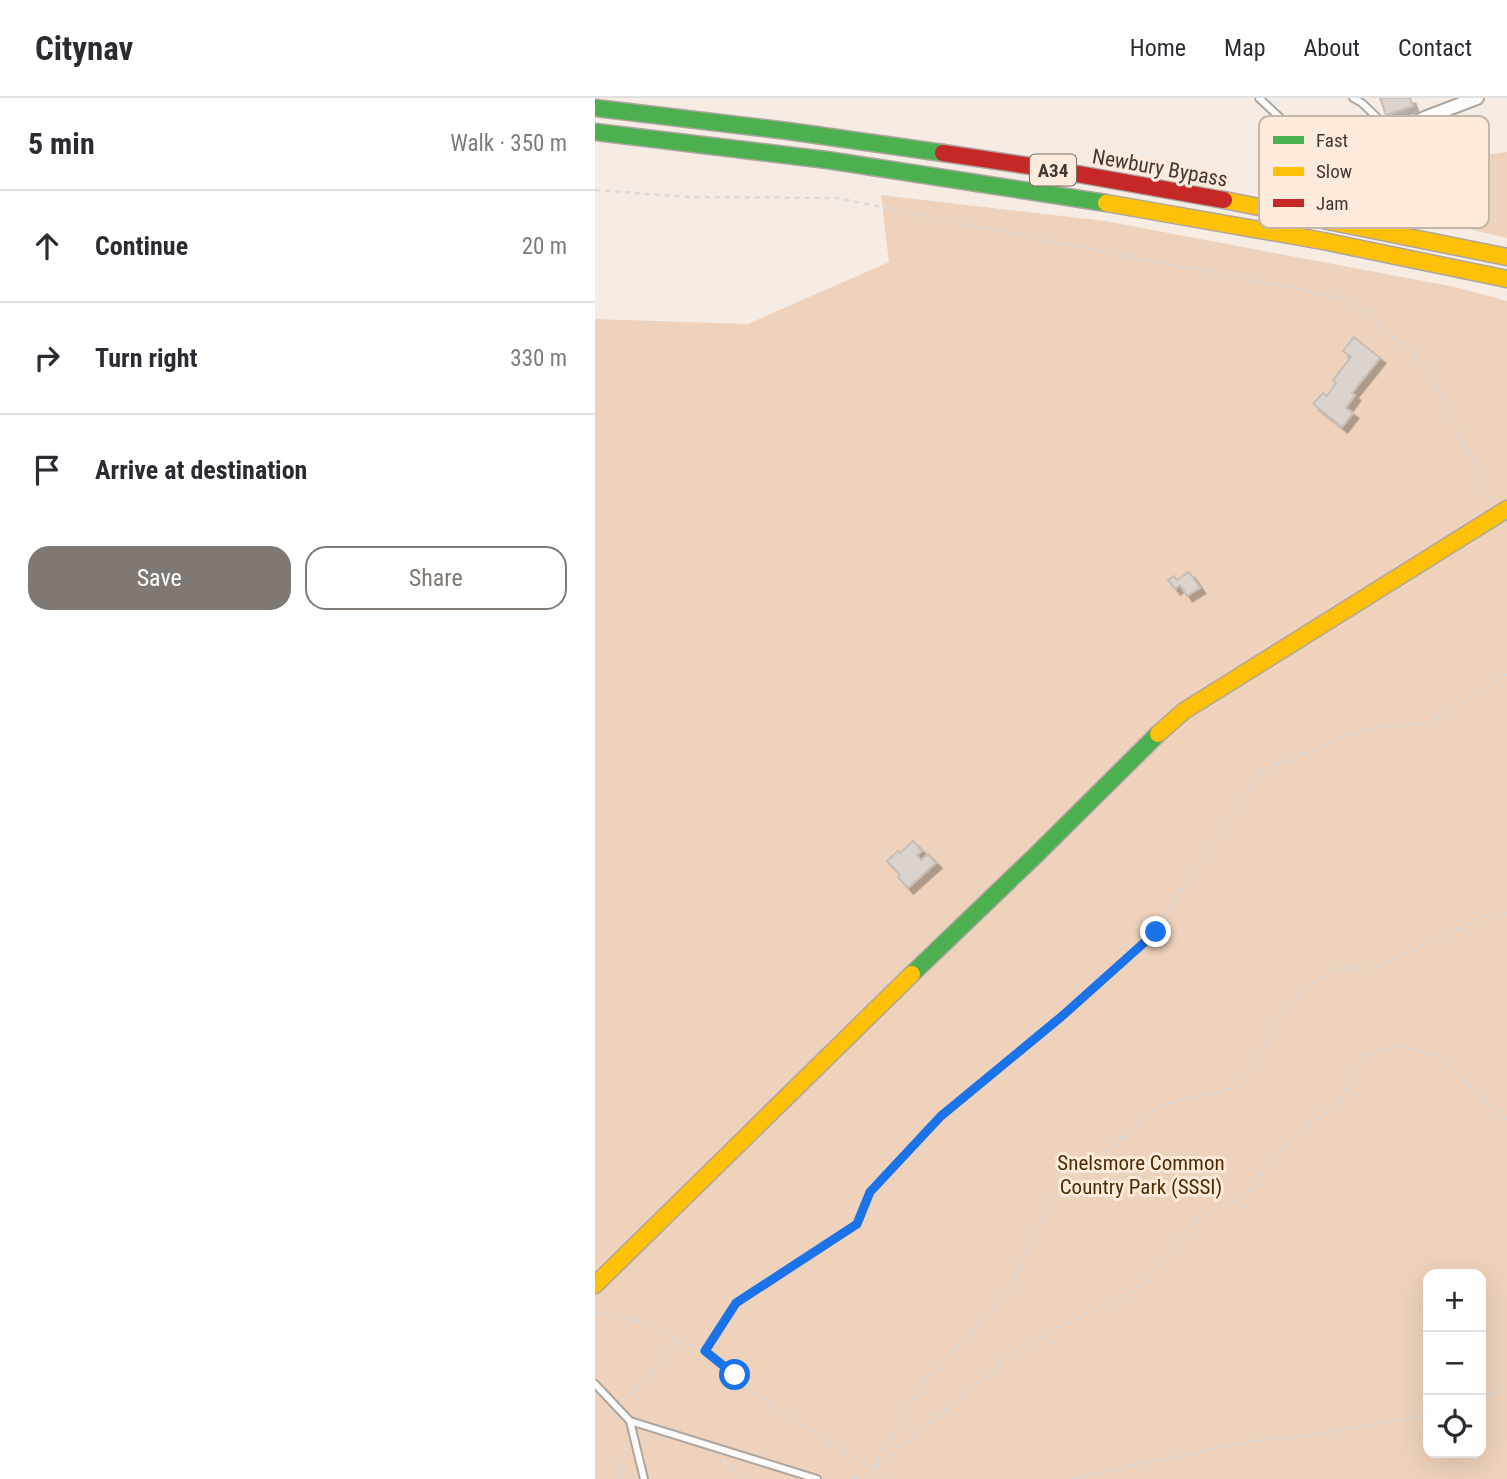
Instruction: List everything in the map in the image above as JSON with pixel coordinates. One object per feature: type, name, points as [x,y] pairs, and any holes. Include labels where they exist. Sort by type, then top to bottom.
[{"type":"main road","name":"Newbury Bypass","points":[[595,108],[873,143],[1107,179],[1259,207]]},
{"type":"main road","name":"Newbury Bypass","points":[[595,132],[729,147],[998,185],[1303,238],[1507,279]]},
{"type":"main road","name":"Newbury Bypass","points":[[1367,228],[1507,257]]},
{"type":"main road","points":[[595,1285],[1175,718],[1503,512]]},
{"type":"street","points":[[1430,116],[1477,98]]},
{"type":"lane","points":[[1259,98],[1278,116]]},
{"type":"lane","points":[[1353,98],[1376,116]]},
{"type":"lane","points":[[595,1384],[630,1421],[644,1479]]},
{"type":"lane","points":[[630,1421],[817,1479]]},
{"type":"path","points":[[595,190],[691,197],[837,198],[1349,299],[1427,367],[1503,512]]},
{"type":"path","points":[[705,1351],[736,1303],[857,1224],[870,1192],[941,1116],[1061,1017],[1156,932],[1189,877],[1261,771],[1366,729],[1430,723],[1507,674]]},
{"type":"path","points":[[872,1470],[922,1384],[1011,1290],[1026,1252],[1056,1195],[1159,1105],[1241,1087],[1289,1002],[1333,968],[1376,968],[1484,916],[1507,914]]},
{"type":"path","points":[[872,1470],[1019,1348],[1140,1287],[1195,1220],[1247,1194],[1282,1148],[1338,1102],[1365,1055],[1399,1044],[1436,1056],[1507,1119]]},
{"type":"path","points":[[595,1313],[653,1325],[677,1340],[705,1351],[761,1399],[887,1479]]},
{"type":"path","points":[[617,1407],[664,1363],[677,1340]]},
{"type":"path","points":[[1486,1397],[1507,1387]]},
{"type":"path","points":[[1072,1479],[1246,1442],[1318,1434],[1423,1416]]},
{"type":"path","points":[[619,1479],[626,1444]]},
{"type":"path","points":[[704,1444],[745,1479]]},
{"type":"path","points":[[854,1477],[860,1479]]},
{"type":"green space","points":[[1507,152],[1507,238],[1464,228],[1489,228],[1489,154]]},
{"type":"green space","name":"Snelsmore Common Country Park (SSSI)","points":[[881,195],[1105,221],[1455,287],[1507,301],[1507,1479],[595,1479],[595,319],[748,324],[889,262]]},
{"type":"building","points":[[1380,98],[1410,98],[1413,106],[1386,115]]},
{"type":"building","points":[[1354,337],[1380,358],[1352,393],[1355,395],[1346,408],[1353,413],[1342,427],[1313,404],[1323,393],[1327,396],[1336,383],[1333,380],[1351,357],[1343,351]]},
{"type":"building","points":[[1189,572],[1200,588],[1187,596],[1180,585],[1175,589],[1168,580],[1174,576],[1177,580]]},
{"type":"building","points":[[913,841],[922,851],[917,855],[921,860],[928,854],[936,863],[908,888],[887,861]]},
{"type":"traffic: fast","points":[[595,108],[943,153]]},
{"type":"traffic: fast","points":[[595,132],[827,160],[1106,203]]},
{"type":"traffic: fast","points":[[912,974],[1158,734]]},
{"type":"traffic: slow","points":[[1224,200],[1259,207]]},
{"type":"traffic: slow","points":[[1106,203],[1323,241],[1507,279]]},
{"type":"traffic: slow","points":[[1363,228],[1507,257]]},
{"type":"traffic: slow","points":[[1158,734],[1184,711],[1507,509]]},
{"type":"traffic: slow","points":[[595,1285],[912,974]]},
{"type":"traffic: jam","points":[[943,153],[1224,200]]},
{"type":"route","points":[[735,1375],[705,1351],[736,1303],[857,1224],[870,1192],[941,1116],[1061,1017],[1156,932]]}]
